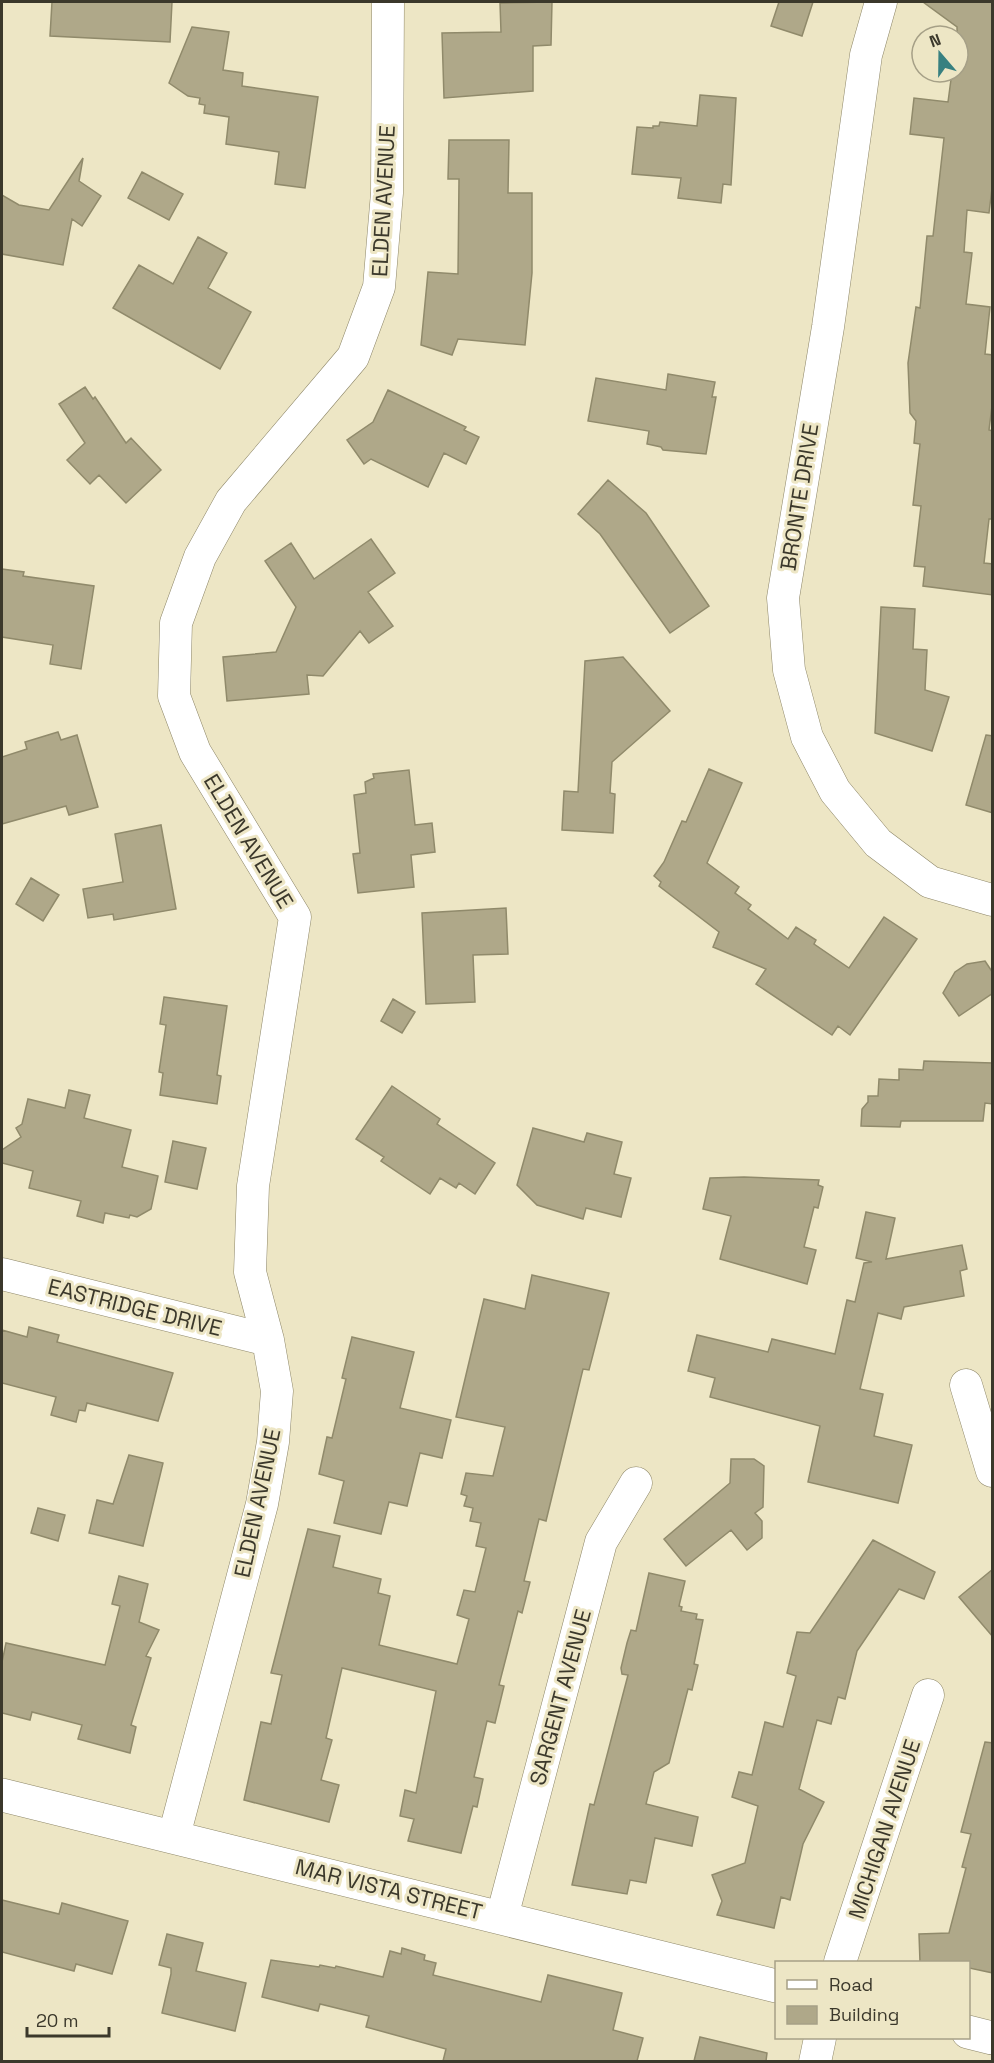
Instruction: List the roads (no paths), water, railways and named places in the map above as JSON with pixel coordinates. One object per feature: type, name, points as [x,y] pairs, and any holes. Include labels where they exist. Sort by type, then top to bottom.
[{"type":"street","name":"ELDEN AVENUE","points":[[174,1836],[262,1503],[272,1452],[277,1391],[268,1340],[250,1272],[253,1186],[295,917],[195,752],[174,696],[176,623],[201,557],[231,501],[353,357],[380,287],[387,193],[388,2]]},
{"type":"street","name":"BRONTE DRIVE","points":[[881,2],[866,55],[828,327],[783,598],[789,670],[807,737],[816,755],[835,791],[878,843],[930,882],[993,900]]},
{"type":"street","name":"EASTRIDGE DRIVE","points":[[2,1274],[268,1340]]},
{"type":"street","points":[[966,1385],[993,1471]]},
{"type":"street","name":"SARGENT AVENUE","points":[[502,1917],[601,1542],[636,1483]]},
{"type":"street","name":"MICHIGAN AVENUE","points":[[840,1961],[928,1695]]},
{"type":"street","name":"MAR VISTA STREET","points":[[2,1794],[775,1985]]},
{"type":"street","points":[[970,2032],[993,2038]]},
{"type":"street","points":[[815,2061],[820,2039]]}]
